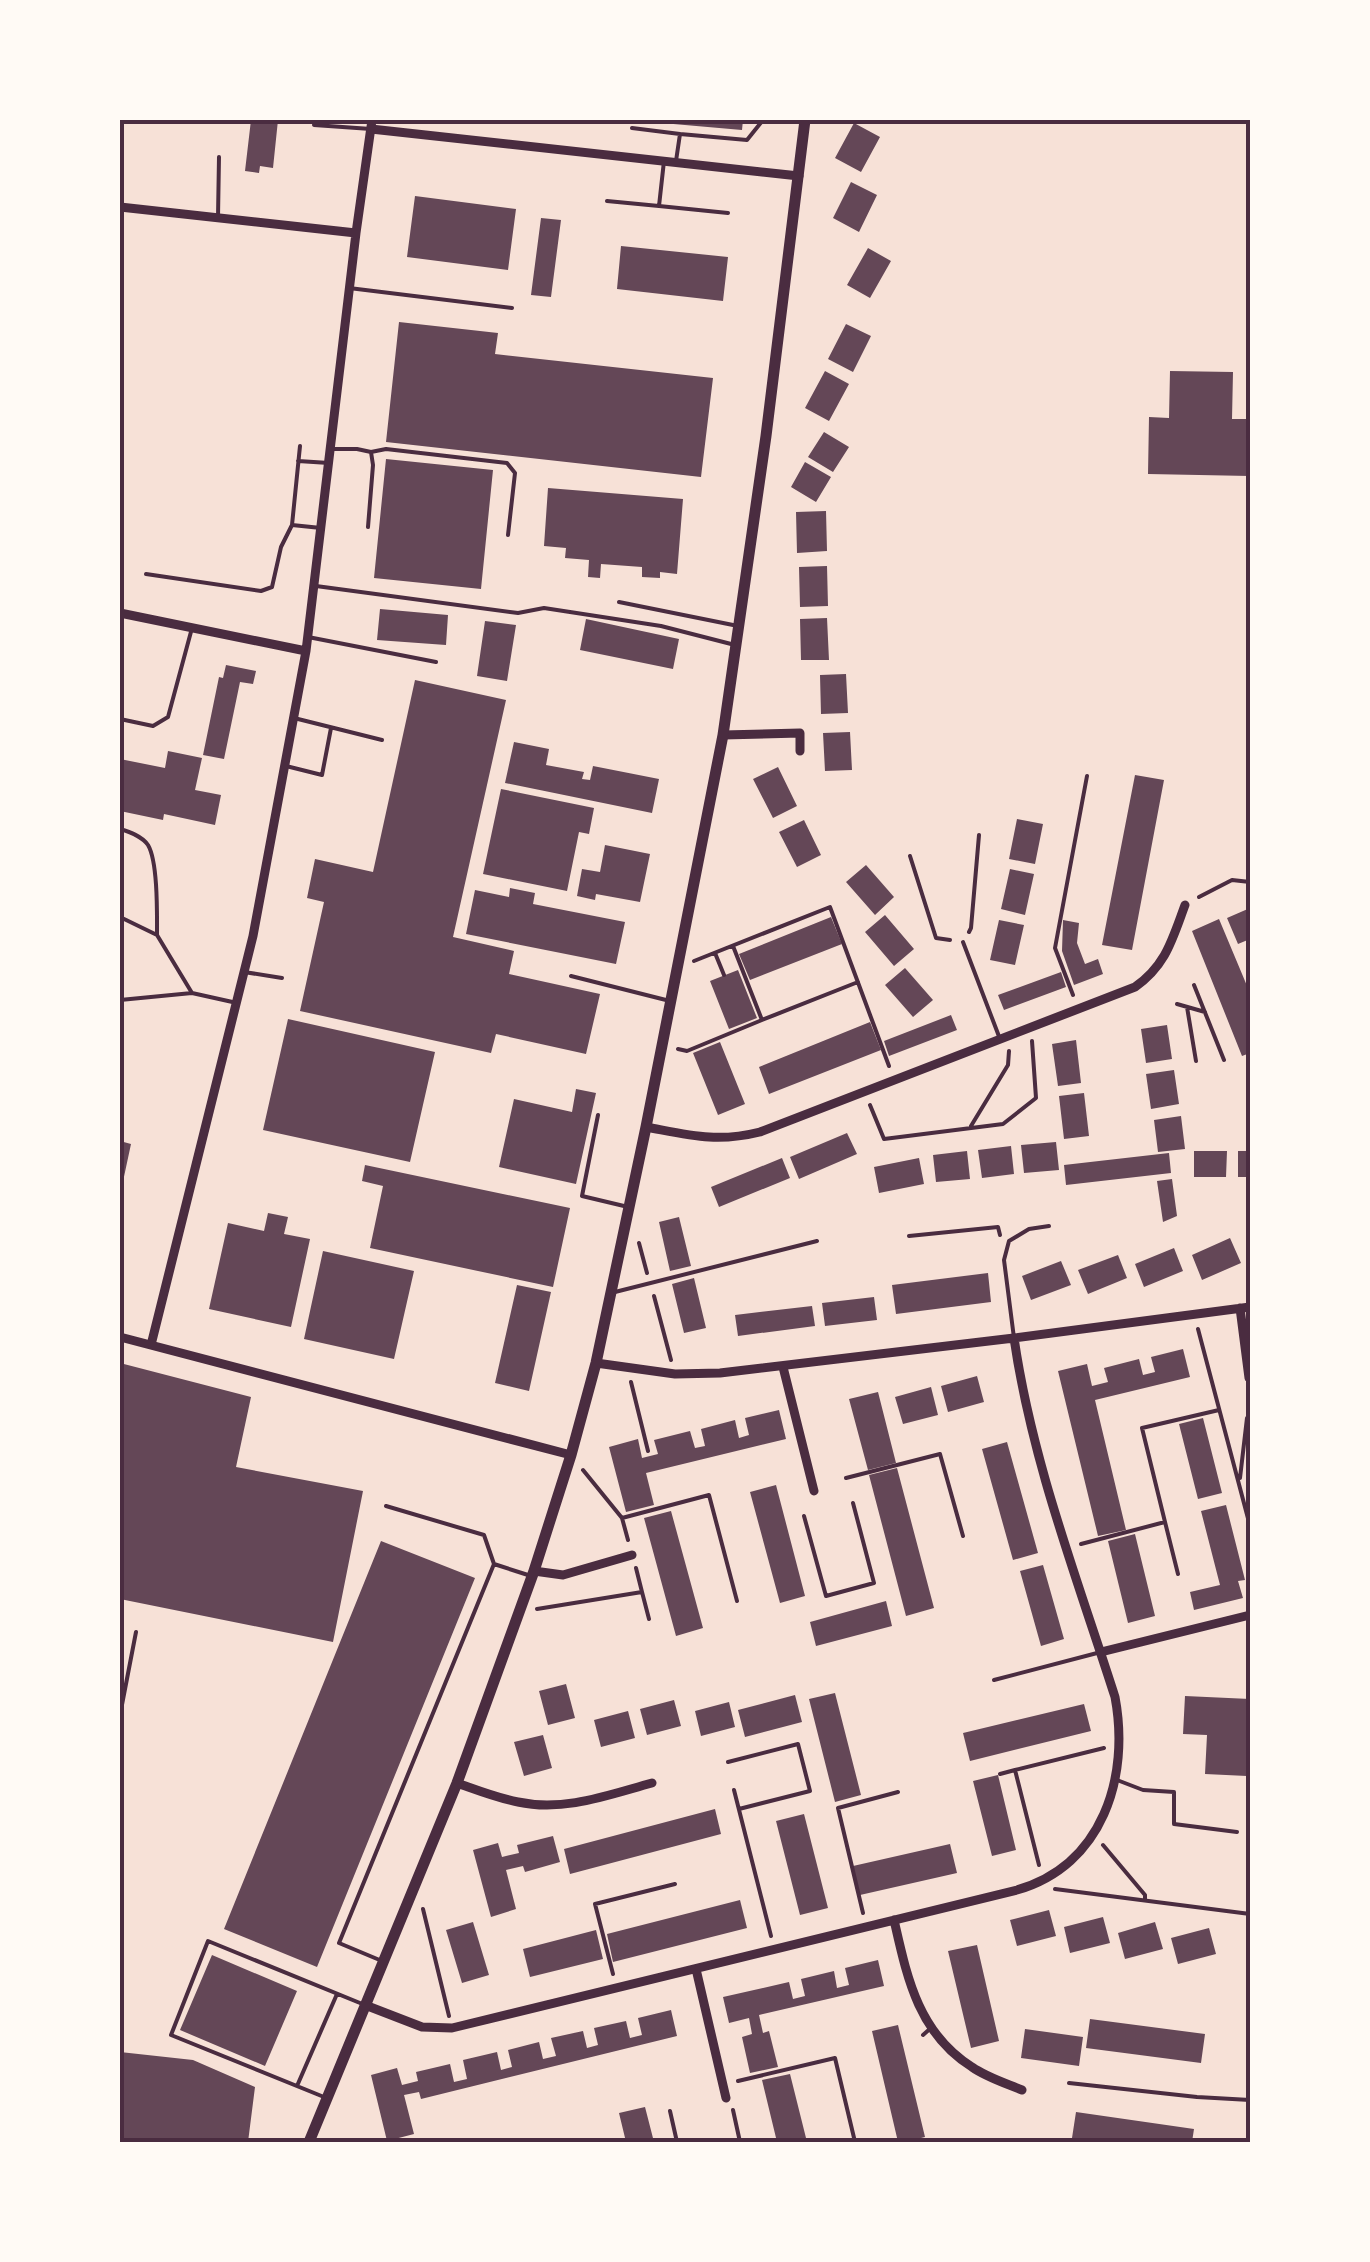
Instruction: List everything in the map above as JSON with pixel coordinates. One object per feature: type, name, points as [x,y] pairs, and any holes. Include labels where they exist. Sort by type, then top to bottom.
[{"type":"street","points":[[308,2142],[457,1783],[533,1574],[596,1363],[723,736],[766,436],[805,120]]},
{"type":"street","points":[[151,1346],[254,936],[294,718],[308,638],[371,124],[799,176]]},
{"type":"street","points":[[120,207],[356,233]]},
{"type":"street","points":[[120,613],[306,651]]},
{"type":"street","points":[[723,736],[800,734],[800,751]]},
{"type":"street","points":[[646,1127],[709,1139],[760,1132],[1134,987],[1151,975],[1164,958],[1185,905]]},
{"type":"street","points":[[596,1363],[675,1374],[720,1373],[1245,1307],[1249,1378]]},
{"type":"street","points":[[120,1337],[571,1455]]},
{"type":"street","points":[[365,2005],[422,2027],[452,2028],[1017,1890],[1058,1872],[1078,1854],[1108,1806],[1116,1779],[1120,1725],[1115,1697],[1043,1476],[1029,1424],[1014,1338]]},
{"type":"street","points":[[783,1367],[814,1491]]},
{"type":"street","points":[[533,1574],[563,1575],[632,1555]]},
{"type":"street","points":[[1101,1652],[1250,1615]]},
{"type":"street","points":[[457,1783],[519,1803],[544,1805],[568,1805],[652,1783]]},
{"type":"street","points":[[894,1920],[910,1986],[944,2045],[972,2068],[1022,2090]]},
{"type":"street","points":[[696,1969],[726,2098]]},
{"type":"lane","points":[[632,128],[748,140],[762,120]]},
{"type":"lane","points":[[314,125],[371,124]]},
{"type":"lane","points":[[676,162],[680,134]]},
{"type":"lane","points":[[218,218],[220,156]]},
{"type":"lane","points":[[658,206],[664,161]]},
{"type":"lane","points":[[607,201],[728,213]]},
{"type":"lane","points":[[349,288],[512,308]]},
{"type":"lane","points":[[146,574],[261,591],[272,587],[280,547],[292,525],[300,446]]},
{"type":"lane","points":[[330,449],[386,449],[507,463],[516,473],[508,535]]},
{"type":"lane","points":[[368,528],[374,464],[370,452]]},
{"type":"lane","points":[[298,461],[329,463]]},
{"type":"lane","points":[[292,525],[321,528]]},
{"type":"lane","points":[[314,586],[518,613],[544,608],[661,626],[735,645]]},
{"type":"lane","points":[[619,602],[738,626]]},
{"type":"lane","points":[[120,719],[153,726],[168,717],[192,628]]},
{"type":"lane","points":[[308,638],[436,662]]},
{"type":"lane","points":[[294,718],[382,740]]},
{"type":"lane","points":[[285,766],[322,775],[331,728]]},
{"type":"lane","points":[[120,830],[132,832],[148,846],[156,889],[157,935],[192,993]]},
{"type":"lane","points":[[120,917],[157,935]]},
{"type":"lane","points":[[963,942],[1004,1038]]},
{"type":"lane","points":[[244,972],[282,978]]},
{"type":"lane","points":[[570,976],[671,1001]]},
{"type":"lane","points":[[120,1000],[192,993],[237,1003]]},
{"type":"lane","points":[[598,1114],[582,1196],[629,1206]]},
{"type":"lane","points":[[1014,1338],[1004,1260],[1009,1241],[1029,1229],[1050,1226]]},
{"type":"lane","points":[[610,1294],[817,1241]]},
{"type":"lane","points":[[382,1962],[339,1943],[494,1564],[484,1535],[386,1506]]},
{"type":"lane","points":[[494,1564],[533,1574]]},
{"type":"lane","points":[[994,1680],[1101,1652]]},
{"type":"lane","points":[[1116,1779],[1143,1790],[1174,1792],[1174,1824],[1237,1832]]},
{"type":"lane","points":[[326,2097],[171,2035],[208,1940],[365,2005]]},
{"type":"lane","points":[[297,2086],[336,1994]]},
{"type":"lane","points":[[923,2035],[932,2028]]},
{"type":"path","points":[[1079,1009],[1055,948],[1087,776]]},
{"type":"path","points":[[910,856],[936,938],[963,942],[971,928],[979,835]]},
{"type":"path","points":[[1185,905],[1232,880],[1250,882]]},
{"type":"path","points":[[678,968],[830,907],[895,1080]]},
{"type":"path","points":[[733,946],[762,1020]]},
{"type":"path","points":[[715,953],[724,975]]},
{"type":"path","points":[[662,1047],[686,1051],[858,982]]},
{"type":"path","points":[[1194,985],[1224,1060]]},
{"type":"path","points":[[1177,1004],[1205,1012]]},
{"type":"path","points":[[1187,1007],[1196,1061]]},
{"type":"path","points":[[865,1092],[884,1138],[1002,1124],[1036,1098],[1032,1028]]},
{"type":"path","points":[[970,1128],[1008,1065],[1010,1054],[1004,1038]]},
{"type":"path","points":[[909,1236],[998,1227],[1004,1260]]},
{"type":"path","points":[[1194,1314],[1250,1526]]},
{"type":"path","points":[[627,1367],[648,1451]]},
{"type":"path","points":[[1178,1574],[1142,1428],[1219,1410]]},
{"type":"path","points":[[1239,1485],[1247,1418]]},
{"type":"path","points":[[846,1478],[940,1454],[963,1536]]},
{"type":"path","points":[[1242,1495],[1250,1489]]},
{"type":"path","points":[[622,1518],[708,1495],[737,1601]]},
{"type":"path","points":[[804,1516],[826,1596],[874,1583],[853,1503]]},
{"type":"path","points":[[1067,1548],[1165,1522]]},
{"type":"path","points":[[642,1592],[650,1619]]},
{"type":"path","points":[[120,1715],[136,1632]]},
{"type":"path","points":[[728,1762],[798,1744],[810,1791],[739,1809]]},
{"type":"path","points":[[1000,1774],[1120,1744]]},
{"type":"path","points":[[1015,1770],[1045,1878],[1054,1889],[1250,1914]]},
{"type":"path","points":[[734,1790],[774,1950]]},
{"type":"path","points":[[866,1927],[838,1808],[898,1792]]},
{"type":"path","points":[[1092,1836],[1145,1894],[1145,1900]]},
{"type":"path","points":[[416,1880],[452,2028]]},
{"type":"path","points":[[617,1988],[596,1904],[675,1884]]},
{"type":"path","points":[[723,2085],[835,2058],[855,2142]]},
{"type":"path","points":[[1068,2082],[1250,2100]]},
{"type":"path","points":[[726,2098],[732,2104],[740,2142]]},
{"type":"path","points":[[670,2111],[677,2142]]},
{"type":"building","points":[[251,120],[278,120],[273,168],[260,166],[259,173],[245,171]]},
{"type":"building","points":[[662,120],[743,120],[742,130]]},
{"type":"building","points":[[854,123],[880,137],[861,172],[835,158]]},
{"type":"building","points":[[851,182],[877,195],[859,232],[833,218]]},
{"type":"building","points":[[415,196],[516,209],[508,270],[407,257]]},
{"type":"building","points":[[541,218],[561,220],[551,297],[531,295]]},
{"type":"building","points":[[621,246],[728,257],[723,301],[617,289]]},
{"type":"building","points":[[868,248],[891,261],[870,298],[847,285]]},
{"type":"building","points":[[399,322],[498,333],[495,354],[713,378],[701,477],[386,442]]},
{"type":"building","points":[[846,324],[871,336],[853,372],[828,359]]},
{"type":"building","points":[[825,371],[849,384],[829,421],[805,408]]},
{"type":"building","points":[[1170,371],[1233,372],[1232,419],[1250,419],[1250,476],[1148,474],[1149,417],[1169,418]]},
{"type":"building","points":[[824,432],[849,447],[833,472],[808,457]]},
{"type":"building","points":[[386,459],[493,470],[481,589],[374,578]]},
{"type":"building","points":[[805,462],[831,477],[816,502],[791,487]]},
{"type":"building","points":[[548,488],[683,499],[677,574],[660,572],[660,578],[642,577],[642,567],[601,564],[600,578],[588,577],[589,560],[565,558],[566,548],[544,546]]},
{"type":"building","points":[[826,511],[827,551],[797,553],[796,512]]},
{"type":"building","points":[[827,566],[828,606],[800,607],[799,567]]},
{"type":"building","points":[[380,609],[448,615],[446,645],[377,640]]},
{"type":"building","points":[[827,618],[829,660],[801,660],[800,619]]},
{"type":"building","points":[[586,619],[679,639],[673,669],[580,650]]},
{"type":"building","points":[[485,621],[516,625],[507,681],[477,676]]},
{"type":"building","points":[[226,665],[256,671],[253,684],[240,682],[224,759],[203,755],[219,677],[223,678]]},
{"type":"building","points":[[846,674],[848,713],[821,714],[820,675]]},
{"type":"building","points":[[415,680],[506,700],[453,937],[514,951],[509,974],[600,994],[586,1054],[496,1034],[491,1053],[300,1011],[324,902],[307,898],[315,859],[373,872]]},
{"type":"building","points":[[850,732],[852,770],[825,771],[823,733]]},
{"type":"building","points":[[514,742],[549,749],[546,765],[584,772],[582,779],[590,780],[593,766],[659,779],[652,813],[505,783]]},
{"type":"building","points":[[168,751],[202,758],[195,790],[221,795],[215,825],[164,814],[163,820],[120,811],[120,759],[165,768]]},
{"type":"building","points":[[778,767],[797,806],[773,818],[753,779]]},
{"type":"building","points":[[1135,775],[1164,780],[1132,950],[1102,945]]},
{"type":"building","points":[[501,789],[594,808],[589,834],[579,832],[567,891],[483,874]]},
{"type":"building","points":[[1017,819],[1043,824],[1035,864],[1009,859]]},
{"type":"building","points":[[804,820],[821,855],[797,867],[779,832]]},
{"type":"building","points":[[605,845],[650,854],[640,902],[596,894],[595,900],[577,896],[582,869],[600,872]]},
{"type":"building","points":[[866,865],[894,897],[875,915],[846,882]]},
{"type":"building","points":[[1010,869],[1034,874],[1025,915],[1001,909]]},
{"type":"building","points":[[510,888],[535,893],[533,904],[625,922],[616,964],[466,934],[475,890],[509,897]]},
{"type":"building","points":[[1250,908],[1250,939],[1238,944],[1227,918]]},
{"type":"building","points":[[885,915],[914,949],[894,966],[865,932]]},
{"type":"building","points":[[831,917],[842,944],[750,980],[739,954]]},
{"type":"building","points":[[1219,919],[1250,993],[1250,1053],[1242,1056],[1192,931]]},
{"type":"building","points":[[999,920],[1024,925],[1015,965],[990,960]]},
{"type":"building","points":[[1063,920],[1079,923],[1077,943],[1085,964],[1098,959],[1103,974],[1074,985],[1062,951]]},
{"type":"building","points":[[905,968],[933,1000],[913,1017],[885,985]]},
{"type":"building","points":[[738,970],[757,1018],[729,1029],[710,981]]},
{"type":"building","points":[[1061,972],[1066,987],[1004,1010],[998,995]]},
{"type":"building","points":[[951,1015],[957,1030],[889,1056],[884,1041]]},
{"type":"building","points":[[288,1019],[435,1052],[410,1162],[263,1130]]},
{"type":"building","points":[[870,1022],[881,1050],[769,1094],[759,1067]]},
{"type":"building","points":[[1167,1025],[1172,1059],[1146,1063],[1141,1029]]},
{"type":"building","points":[[1076,1040],[1081,1083],[1058,1086],[1052,1044]]},
{"type":"building","points":[[720,1042],[745,1104],[718,1115],[693,1053]]},
{"type":"building","points":[[1174,1070],[1179,1104],[1151,1109],[1146,1074]]},
{"type":"building","points":[[576,1089],[596,1093],[576,1184],[499,1167],[514,1099],[572,1112]]},
{"type":"building","points":[[1084,1093],[1089,1136],[1064,1139],[1059,1096]]},
{"type":"building","points":[[1181,1116],[1185,1149],[1158,1152],[1154,1120]]},
{"type":"building","points":[[847,1133],[857,1154],[799,1179],[790,1157]]},
{"type":"building","points":[[120,1141],[131,1144],[122,1186],[120,1186]]},
{"type":"building","points":[[1056,1142],[1059,1170],[1024,1173],[1021,1145]]},
{"type":"building","points":[[1011,1146],[1014,1174],[982,1178],[978,1150]]},
{"type":"building","points":[[967,1151],[970,1179],[936,1182],[933,1155]]},
{"type":"building","points":[[1194,1151],[1227,1151],[1226,1177],[1194,1177]]},
{"type":"building","points":[[1238,1151],[1250,1151],[1250,1177],[1238,1177]]},
{"type":"building","points":[[1169,1153],[1171,1173],[1066,1185],[1064,1165]]},
{"type":"building","points":[[782,1158],[790,1178],[719,1207],[711,1187]]},
{"type":"building","points":[[919,1158],[924,1184],[879,1193],[874,1167]]},
{"type":"building","points":[[365,1165],[570,1208],[553,1287],[370,1248],[383,1186],[362,1181]]},
{"type":"building","points":[[1172,1179],[1177,1216],[1163,1222],[1157,1181]]},
{"type":"building","points":[[268,1213],[288,1217],[284,1234],[310,1239],[291,1327],[209,1309],[228,1223],[264,1231]]},
{"type":"building","points":[[679,1217],[691,1266],[670,1271],[659,1222]]},
{"type":"building","points":[[1230,1238],[1241,1263],[1202,1280],[1192,1255]]},
{"type":"building","points":[[1174,1248],[1183,1271],[1144,1287],[1135,1264]]},
{"type":"building","points":[[323,1251],[414,1271],[394,1359],[304,1339]]},
{"type":"building","points":[[1118,1255],[1127,1278],[1088,1294],[1078,1270]]},
{"type":"building","points":[[1061,1261],[1071,1285],[1031,1300],[1022,1276]]},
{"type":"building","points":[[988,1273],[991,1302],[896,1314],[892,1285]]},
{"type":"building","points":[[694,1278],[706,1328],[684,1333],[672,1284]]},
{"type":"building","points":[[517,1285],[551,1292],[529,1391],[495,1383]]},
{"type":"building","points":[[874,1297],[877,1320],[825,1326],[822,1303]]},
{"type":"building","points":[[812,1306],[815,1326],[738,1336],[735,1315]]},
{"type":"building","points":[[1183,1349],[1190,1377],[1095,1400],[1126,1530],[1098,1536],[1058,1371],[1087,1364],[1092,1386],[1108,1382],[1104,1368],[1139,1359],[1143,1375],[1155,1372],[1151,1357]]},
{"type":"building","points":[[120,1363],[251,1397],[236,1467],[363,1491],[333,1642],[120,1599]]},
{"type":"building","points":[[977,1376],[984,1402],[948,1412],[941,1386]]},
{"type":"building","points":[[931,1387],[938,1415],[903,1424],[895,1397]]},
{"type":"building","points":[[878,1392],[896,1463],[868,1470],[849,1399]]},
{"type":"building","points":[[779,1410],[786,1439],[646,1473],[654,1505],[626,1512],[609,1447],[638,1439],[642,1458],[658,1454],[654,1440],[690,1431],[695,1448],[705,1446],[701,1429],[735,1420],[739,1438],[749,1435],[745,1418]]},
{"type":"building","points":[[1203,1418],[1222,1493],[1198,1499],[1179,1424]]},
{"type":"building","points":[[1007,1442],[1038,1553],[1013,1560],[982,1449]]},
{"type":"building","points":[[897,1468],[934,1608],[906,1616],[869,1475]]},
{"type":"building","points":[[776,1485],[805,1596],[780,1603],[750,1492]]},
{"type":"building","points":[[1226,1505],[1245,1580],[1238,1581],[1243,1598],[1194,1610],[1190,1592],[1220,1585],[1201,1511]]},
{"type":"building","points":[[671,1511],[703,1628],[676,1636],[644,1518]]},
{"type":"building","points":[[1135,1534],[1155,1616],[1128,1623],[1108,1541]]},
{"type":"building","points":[[381,1541],[475,1578],[317,1967],[224,1929]]},
{"type":"building","points":[[1043,1565],[1064,1639],[1041,1646],[1020,1571]]},
{"type":"building","points":[[886,1601],[892,1626],[816,1646],[810,1622]]},
{"type":"building","points":[[566,1684],[575,1718],[548,1725],[539,1691]]},
{"type":"building","points":[[835,1693],[861,1795],[835,1802],[809,1699]]},
{"type":"building","points":[[795,1695],[802,1722],[745,1737],[738,1710]]},
{"type":"building","points":[[1185,1696],[1250,1699],[1247,1776],[1205,1774],[1207,1735],[1183,1734]]},
{"type":"building","points":[[674,1700],[681,1726],[647,1735],[640,1709]]},
{"type":"building","points":[[729,1702],[735,1727],[701,1736],[695,1711]]},
{"type":"building","points":[[1084,1704],[1091,1731],[970,1761],[963,1733]]},
{"type":"building","points":[[628,1711],[635,1738],[601,1747],[594,1720]]},
{"type":"building","points":[[543,1735],[552,1768],[524,1776],[514,1742]]},
{"type":"building","points":[[998,1775],[1016,1850],[992,1856],[973,1781]]},
{"type":"building","points":[[715,1809],[721,1834],[570,1874],[564,1849]]},
{"type":"building","points":[[804,1814],[828,1908],[800,1915],[776,1821]]},
{"type":"building","points":[[553,1836],[560,1862],[525,1872],[523,1866],[506,1870],[516,1909],[491,1917],[473,1850],[498,1843],[502,1857],[519,1853],[517,1845]]},
{"type":"building","points":[[950,1844],[957,1873],[860,1895],[853,1866]]},
{"type":"building","points":[[740,1900],[747,1928],[613,1962],[607,1934]]},
{"type":"building","points":[[1049,1910],[1056,1936],[1017,1946],[1010,1920]]},
{"type":"building","points":[[1103,1917],[1110,1943],[1070,1953],[1064,1927]]},
{"type":"building","points":[[473,1922],[489,1975],[462,1983],[446,1930]]},
{"type":"building","points":[[1155,1922],[1163,1949],[1125,1959],[1118,1933]]},
{"type":"building","points":[[1209,1928],[1216,1954],[1178,1964],[1171,1938]]},
{"type":"building","points":[[596,1930],[603,1959],[530,1977],[523,1949]]},
{"type":"building","points":[[977,1945],[999,2041],[971,2048],[948,1951]]},
{"type":"building","points":[[212,1955],[297,1991],[265,2066],[180,2030]]},
{"type":"building","points":[[878,1960],[884,1986],[759,2015],[763,2033],[769,2031],[778,2067],[750,2073],[742,2037],[752,2034],[749,2018],[729,2023],[723,1997],[789,1982],[793,1999],[805,1996],[801,1979],[834,1971],[837,1988],[849,1985],[845,1968]]},
{"type":"building","points":[[671,2010],[677,2036],[421,2099],[419,2092],[404,2095],[414,2134],[387,2141],[371,2075],[397,2068],[402,2085],[418,2081],[416,2072],[450,2064],[454,2082],[467,2079],[463,2060],[497,2052],[501,2070],[512,2067],[508,2050],[539,2042],[543,2059],[556,2056],[551,2038],[583,2031],[587,2048],[598,2045],[594,2028],[626,2021],[630,2038],[642,2035],[638,2018]]},
{"type":"building","points":[[1090,2019],[1205,2034],[1201,2063],[1086,2048]]},
{"type":"building","points":[[898,2025],[925,2137],[905,2142],[898,2142],[872,2031]]},
{"type":"building","points":[[1025,2029],[1083,2037],[1079,2066],[1021,2058]]},
{"type":"building","points":[[120,2052],[193,2060],[255,2087],[248,2142],[120,2142]]},
{"type":"building","points":[[790,2074],[807,2142],[777,2142],[762,2080]]},
{"type":"building","points":[[645,2107],[654,2142],[626,2142],[619,2113]]},
{"type":"building","points":[[1076,2112],[1194,2129],[1192,2142],[1101,2142],[1072,2138]]}]
